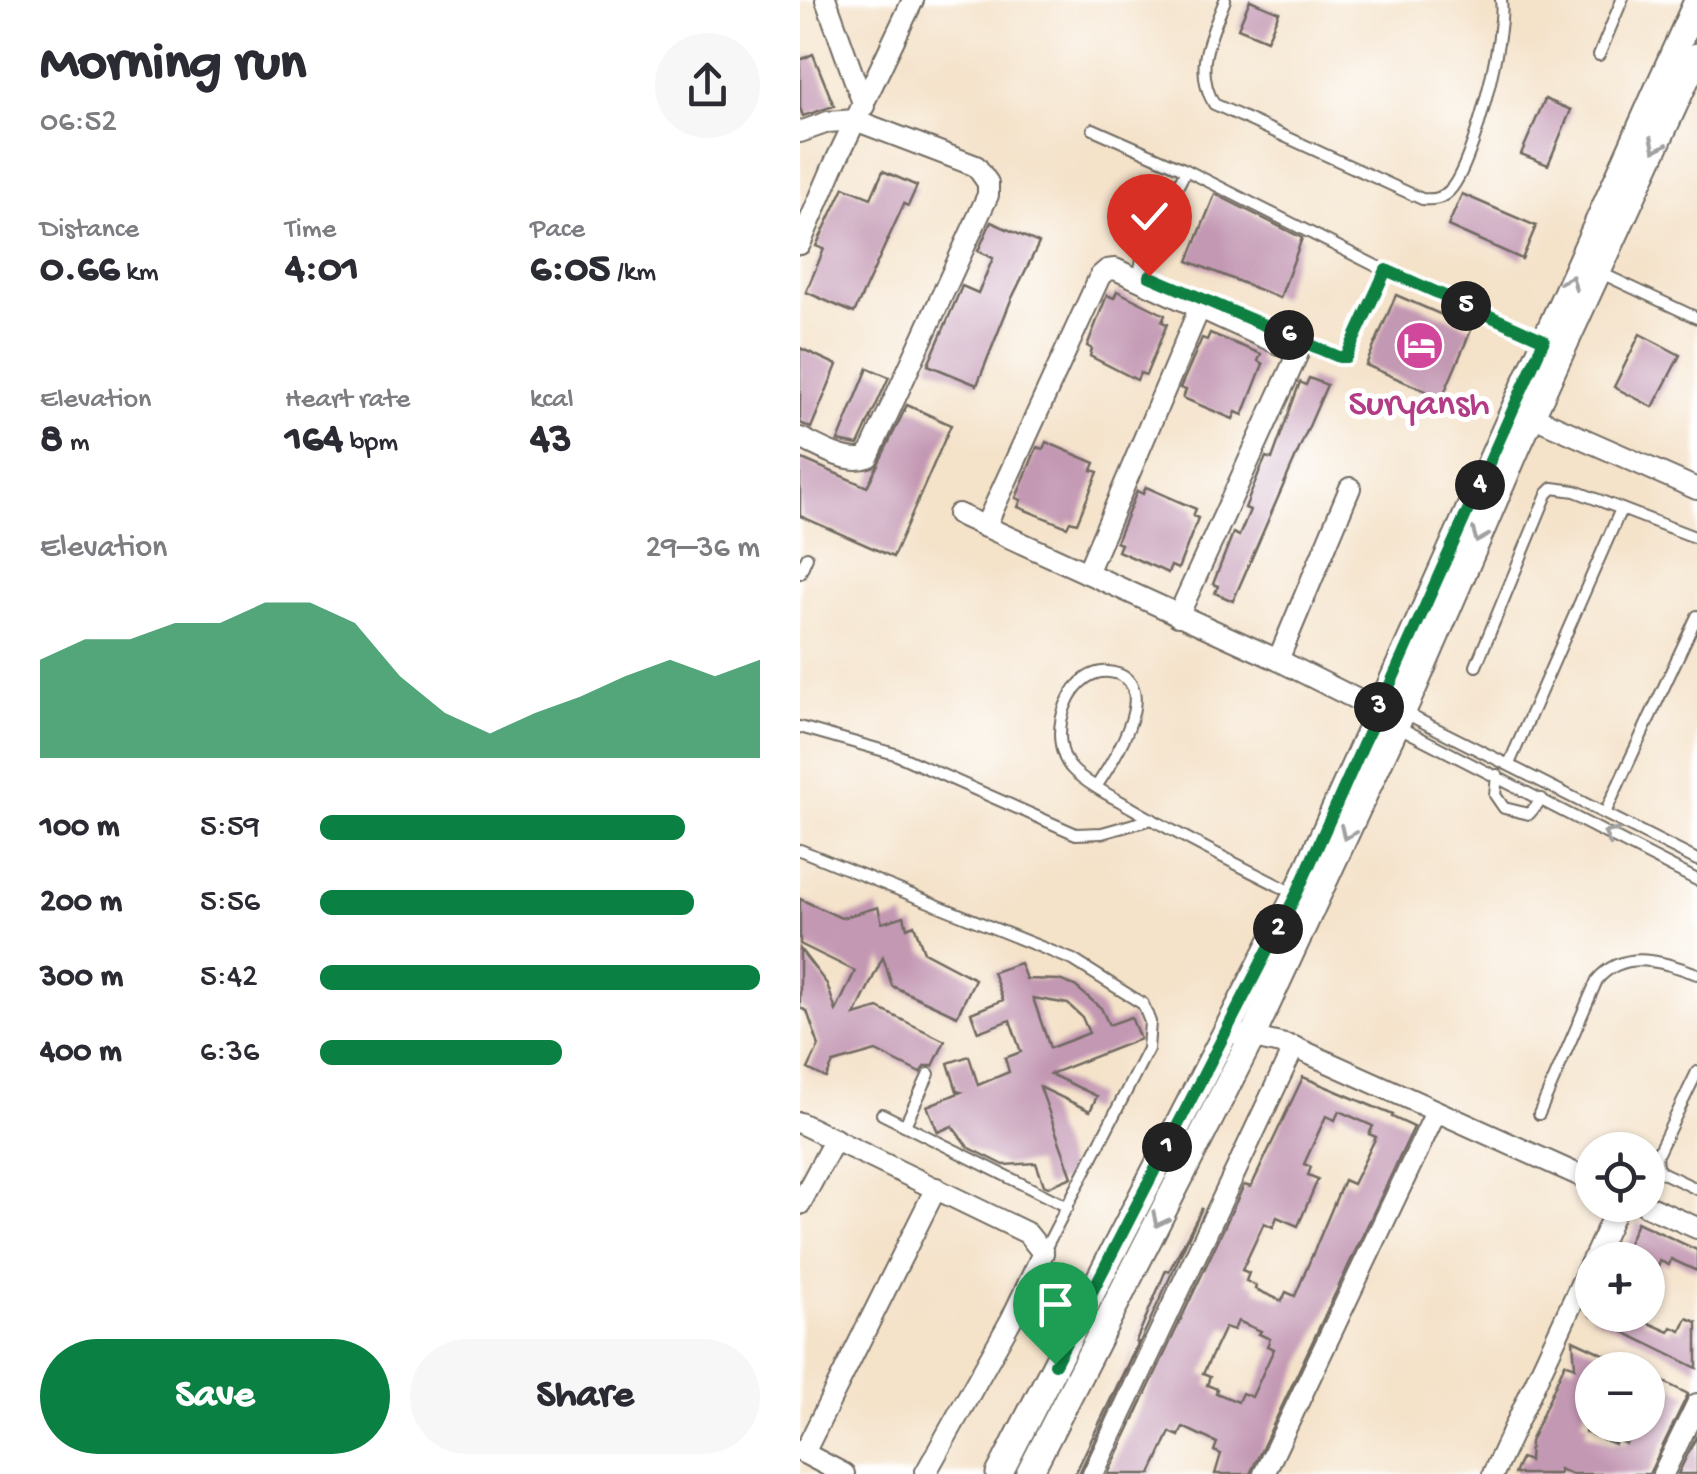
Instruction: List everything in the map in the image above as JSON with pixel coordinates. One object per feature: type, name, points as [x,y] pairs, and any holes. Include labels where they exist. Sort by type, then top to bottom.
[{"type":"street","points":[[826,0],[860,113]]},
{"type":"street","points":[[894,0],[903,23]]},
{"type":"street","points":[[800,244],[913,0]]},
{"type":"street","points":[[1029,1474],[1252,1037],[1544,340],[1697,1]]},
{"type":"street","points":[[999,1474],[1296,895],[1534,417],[1691,87],[1697,56]]},
{"type":"street","points":[[800,132],[860,113],[976,166],[988,183],[988,195],[868,458],[849,459],[800,438]]},
{"type":"street","points":[[986,527],[1100,276],[1116,269],[1200,306],[1298,354],[1178,616]]},
{"type":"street","points":[[1087,573],[1200,306]]},
{"type":"street","points":[[1534,417],[1697,488]]},
{"type":"street","points":[[1278,660],[1350,488]]},
{"type":"street","points":[[958,514],[1387,712]]},
{"type":"street","points":[[1225,1034],[1294,1047],[1575,1173]]},
{"type":"street","points":[[1093,1474],[1294,1047]]},
{"type":"street","points":[[1264,1474],[1436,1112]]},
{"type":"street","points":[[800,1123],[1027,1234],[1042,1254],[1018,1307],[924,1474]]},
{"type":"street","points":[[800,1204],[834,1139]]},
{"type":"street","points":[[844,1474],[802,1452],[936,1188]]},
{"type":"street","points":[[1665,1214],[1697,1228]]},
{"type":"street","points":[[1493,1474],[1575,1299]]},
{"type":"street","points":[[1663,1474],[1697,1404]]},
{"type":"lane","points":[[1226,0],[1202,69],[1206,90],[1214,104],[1422,199],[1436,200],[1448,194],[1460,178],[1497,54],[1504,19],[1501,0]]},
{"type":"lane","points":[[1600,55],[1622,0]]},
{"type":"lane","points":[[1093,129],[1186,170],[1386,270],[1544,340]]},
{"type":"lane","points":[[1186,170],[1143,254],[1140,269],[1149,276],[1346,357],[1386,270]]},
{"type":"lane","points":[[1600,273],[1697,318]]},
{"type":"lane","points":[[1476,666],[1547,494],[1559,487],[1697,538]]},
{"type":"lane","points":[[1509,764],[1620,508]]},
{"type":"lane","points":[[800,573],[807,557]]},
{"type":"lane","points":[[1606,812],[1697,616]]},
{"type":"lane","points":[[1096,787],[1116,754],[1136,707],[1137,692],[1132,682],[1114,672],[1093,675],[1068,699],[1059,742],[1073,771],[1096,787],[1152,820],[1296,895]]},
{"type":"lane","points":[[1387,712],[1509,764],[1697,860]]},
{"type":"lane","points":[[1387,712],[1496,775],[1697,880]]},
{"type":"lane","points":[[800,727],[894,754],[1076,834],[1102,833],[1152,820]]},
{"type":"lane","points":[[1496,775],[1495,794],[1504,808],[1529,814],[1542,799]]},
{"type":"lane","points":[[800,850],[1074,960],[1143,1004],[1150,1022],[1148,1049],[1042,1254]]},
{"type":"lane","points":[[1539,1114],[1604,971],[1628,963],[1659,960],[1697,974]]},
{"type":"lane","points":[[1696,1185],[1661,1172],[1656,1157],[1697,1072]]},
{"type":"lane","points":[[905,1125],[930,1074]]},
{"type":"lane","points":[[882,1114],[1068,1207]]},
{"type":"building","points":[[1250,0],[1279,12],[1267,40],[1238,28]]},
{"type":"building","points":[[813,54],[834,106],[803,116],[800,60]]},
{"type":"building","points":[[1545,99],[1571,110],[1548,165],[1521,154]]},
{"type":"building","points":[[883,171],[917,186],[908,206],[904,204],[854,313],[806,292],[824,249],[816,246],[844,187],[871,198]]},
{"type":"building","points":[[1215,194],[1302,238],[1280,298],[1188,261]]},
{"type":"building","points":[[1462,194],[1536,226],[1522,259],[1448,226]]},
{"type":"building","points":[[991,222],[1039,243],[977,385],[928,365],[962,286],[978,293],[993,258],[978,251]]},
{"type":"building","points":[[1117,291],[1165,315],[1162,322],[1167,324],[1146,375],[1140,373],[1137,380],[1090,356],[1092,349],[1087,346],[1107,295],[1114,298]]},
{"type":"building","name":"Suryansh","points":[[1396,295],[1472,328],[1442,398],[1366,365]]},
{"type":"building","points":[[1210,333],[1261,354],[1258,361],[1263,364],[1243,415],[1236,412],[1233,419],[1183,398],[1186,390],[1180,388],[1202,338],[1207,340]]},
{"type":"building","points":[[1640,334],[1680,355],[1653,407],[1614,387]]},
{"type":"building","points":[[800,348],[837,365],[811,428],[800,423]]},
{"type":"building","points":[[868,368],[889,377],[858,445],[838,441]]},
{"type":"building","points":[[1309,378],[1327,385],[1233,601],[1215,593],[1218,586],[1213,584],[1233,533],[1239,536],[1258,475],[1266,457],[1272,459],[1300,382],[1306,385]]},
{"type":"building","points":[[907,405],[951,425],[893,557],[800,516],[800,458],[867,487]]},
{"type":"building","points":[[1046,442],[1095,463],[1092,470],[1098,472],[1077,523],[1070,521],[1067,527],[1018,507],[1021,500],[1016,498],[1037,447],[1043,449]]},
{"type":"building","points":[[1146,487],[1196,509],[1193,516],[1198,518],[1178,569],[1171,566],[1168,573],[1118,551],[1121,544],[1116,542],[1137,491],[1143,494]]},
{"type":"building","points":[[800,899],[841,918],[878,907],[882,923],[904,916],[907,928],[914,925],[924,952],[975,979],[957,1016],[892,986],[883,957],[855,1015],[878,1008],[945,1041],[933,1066],[925,1066],[920,1073],[876,1051],[833,1063],[826,1078],[808,1069],[819,1046],[807,1011],[800,1008],[800,949],[827,984],[836,1011],[855,971],[800,944]]},
{"type":"building","points":[[1020,963],[1026,979],[1059,980],[1075,986],[1101,1008],[1109,1025],[1131,1017],[1140,1039],[1050,1074],[1097,1096],[1090,1111],[1040,1087],[1072,1177],[1048,1187],[1036,1163],[1004,1165],[968,1147],[952,1126],[938,1132],[927,1106],[961,1092],[957,1091],[948,1063],[969,1056],[978,1085],[1009,1072],[1005,1058],[1021,1052],[1010,1020],[978,1032],[971,1013],[1003,1000],[993,972]],"holes":[[[1033,998],[1068,1004],[1082,1017],[1089,1033],[1050,1048]]]},
{"type":"building","points":[[1303,1077],[1414,1127],[1250,1474],[1215,1474],[1221,1454],[1214,1451],[1217,1443],[1183,1427],[1179,1436],[1170,1432],[1151,1474],[1108,1474],[1244,1185],[1251,1187]],"holes":[[[1339,1111],[1373,1126],[1369,1134],[1376,1137],[1353,1184],[1344,1180],[1295,1296],[1286,1292],[1282,1301],[1255,1289],[1246,1281],[1249,1273],[1242,1270],[1264,1223],[1273,1227],[1277,1217],[1298,1226],[1318,1179],[1308,1175],[1311,1167],[1304,1164],[1326,1116],[1335,1120]],[[1238,1321],[1261,1331],[1259,1334],[1270,1339],[1267,1346],[1274,1349],[1252,1397],[1242,1393],[1238,1402],[1216,1393],[1217,1389],[1207,1385],[1210,1377],[1203,1374],[1225,1327],[1234,1330]]]},
{"type":"building","points":[[1202,1208],[1079,1474],[1075,1474],[1138,1342],[1166,1270],[1169,1271]]},
{"type":"building","points":[[1637,1222],[1697,1250],[1697,1271],[1671,1259],[1669,1265],[1665,1263],[1665,1242],[1629,1242]]},
{"type":"building","points":[[1687,1318],[1697,1322],[1697,1368],[1624,1332],[1669,1332],[1672,1327],[1681,1331]]},
{"type":"building","points":[[1573,1340],[1599,1352],[1575,1352],[1575,1367]]},
{"type":"building","points":[[1565,1363],[1575,1367],[1575,1442],[1665,1442],[1649,1474],[1571,1474],[1559,1469],[1559,1474],[1514,1474],[1521,1458],[1529,1461],[1530,1442]]},
{"type":"building","points":[[1665,1382],[1688,1394],[1665,1441]]},
{"type":"building","points":[[1697,1435],[1697,1474],[1678,1474]]},
{"type":"place","name":"Suryansh","points":[[1419,346]]},
{"type":"route","points":[[1055,1364],[1296,895],[1544,340],[1386,270],[1346,357],[1339,357],[1149,276]]}]
